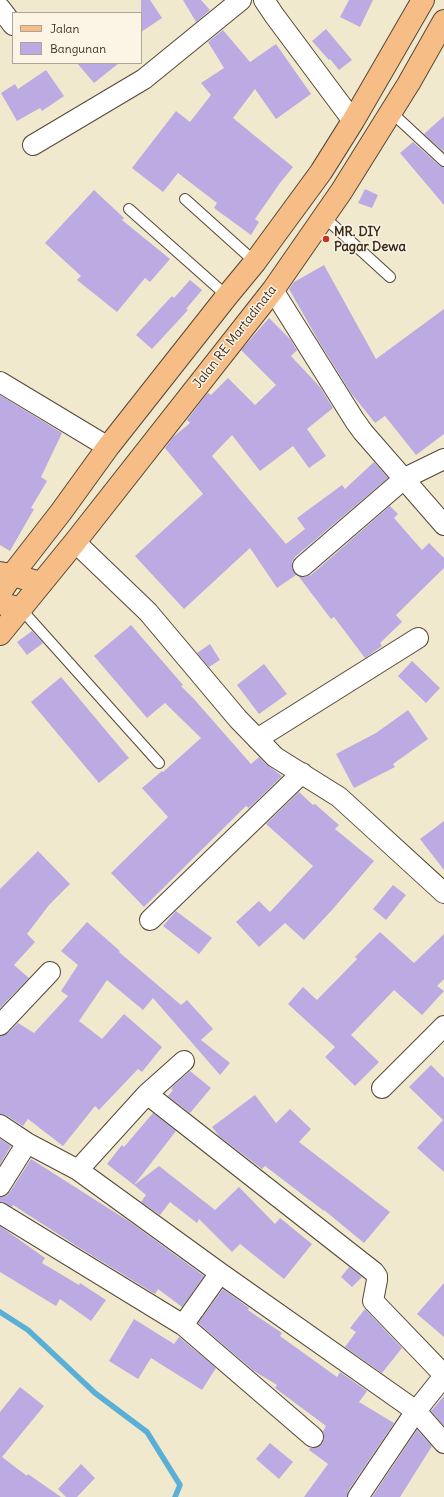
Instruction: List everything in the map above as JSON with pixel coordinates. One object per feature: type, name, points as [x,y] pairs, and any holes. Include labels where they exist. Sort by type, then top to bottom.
[{"type":"main road","points":[[0,593],[6,574],[61,512],[108,446],[255,262],[321,172],[353,121],[423,0]]},
{"type":"main road","name":"Jalan RE Martadinata","points":[[0,634],[75,542],[272,290],[341,192],[391,112],[444,21]]},
{"type":"main road","points":[[6,574],[41,583]]},
{"type":"main road","points":[[0,603],[21,608]]},
{"type":"street","points":[[33,145],[144,79],[241,0]]},
{"type":"street","points":[[264,0],[353,121]]},
{"type":"street","points":[[0,8],[12,24]]},
{"type":"street","points":[[272,290],[363,432],[405,478],[444,525]]},
{"type":"street","points":[[0,382],[108,446]]},
{"type":"street","points":[[303,566],[405,478],[444,459]]},
{"type":"street","points":[[75,542],[148,612],[238,719],[275,757],[339,797],[441,885]]},
{"type":"street","points":[[257,739],[418,638]]},
{"type":"street","points":[[150,920],[302,773]]},
{"type":"street","points":[[0,1025],[50,972]]},
{"type":"street","points":[[382,1088],[444,1026]]},
{"type":"street","points":[[78,1170],[147,1094],[184,1061]]},
{"type":"street","points":[[147,1094],[374,1272],[377,1276],[377,1280],[373,1301],[444,1375],[416,1411],[358,1497]]},
{"type":"street","points":[[0,1125],[27,1142],[78,1170],[220,1273],[416,1411],[444,1444]]},
{"type":"street","points":[[0,1186],[27,1142]]},
{"type":"street","points":[[0,1213],[183,1325],[313,1437]]},
{"type":"street","points":[[183,1325],[220,1273]]},
{"type":"lane","points":[[391,112],[444,160]]},
{"type":"lane","points":[[185,199],[255,262]]},
{"type":"lane","points":[[129,209],[227,296]]},
{"type":"lane","points":[[323,216],[390,277]]},
{"type":"lane","points":[[21,608],[159,763]]},
{"type":"building","points":[[141,0],[150,0],[162,18],[142,31]]},
{"type":"building","points":[[183,0],[201,0],[210,10],[196,22]]},
{"type":"building","points":[[349,0],[373,0],[360,27],[340,17]]},
{"type":"building","points":[[326,29],[352,60],[339,70],[312,41]]},
{"type":"building","points":[[223,30],[250,62],[276,44],[311,94],[276,119],[255,89],[233,118],[293,167],[255,219],[259,222],[251,235],[214,208],[217,203],[178,173],[163,192],[132,168],[176,111],[190,122],[211,95],[201,83],[224,68],[208,42]]},
{"type":"building","points":[[78,64],[118,64],[94,83]]},
{"type":"building","points":[[46,70],[64,96],[42,111],[40,108],[17,121],[1,93],[15,84],[18,89]]},
{"type":"building","points":[[444,116],[444,152],[424,134]]},
{"type":"building","points":[[413,142],[440,166],[444,167],[444,205],[400,153]]},
{"type":"building","points":[[365,189],[378,195],[372,208],[358,203]]},
{"type":"building","points":[[94,190],[124,218],[122,220],[170,259],[150,282],[145,278],[117,312],[77,280],[81,276],[45,243]]},
{"type":"building","points":[[324,265],[376,359],[444,309],[444,434],[416,455],[385,416],[375,423],[351,393],[318,340],[289,289],[294,282]]},
{"type":"building","points":[[190,280],[202,290],[186,309],[188,310],[152,349],[136,335],[172,296],[174,298]]},
{"type":"building","points":[[269,318],[290,339],[297,350],[291,356],[320,387],[333,408],[307,429],[326,456],[309,468],[293,446],[260,471],[232,435],[212,456],[286,544],[305,529],[297,518],[342,485],[345,489],[374,462],[388,478],[295,557],[292,562],[292,568],[296,575],[277,588],[250,548],[184,609],[135,556],[203,494],[165,448],[172,438],[190,423],[187,420],[206,395],[208,393],[211,395],[228,378],[255,405],[276,385],[241,350]]},
{"type":"building","points":[[0,395],[62,433],[41,477],[47,481],[31,508],[34,509],[10,551],[0,545]]},
{"type":"building","points":[[390,506],[398,514],[394,518],[422,550],[429,543],[444,558],[444,568],[396,615],[402,622],[380,643],[382,646],[365,658],[334,617],[331,619],[299,577],[311,575]]},
{"type":"building","points":[[131,625],[183,685],[181,686],[251,764],[259,757],[282,776],[249,808],[246,806],[144,907],[111,873],[168,817],[142,788],[162,771],[163,772],[201,738],[165,703],[147,718],[94,656]]},
{"type":"building","points":[[32,631],[43,643],[27,655],[17,642]]},
{"type":"building","points":[[210,644],[220,660],[209,667],[197,653]]},
{"type":"building","points":[[412,661],[440,688],[426,703],[398,676]]},
{"type":"building","points":[[264,664],[287,694],[259,714],[237,685]]},
{"type":"building","points":[[61,677],[129,758],[99,783],[31,702]]},
{"type":"building","points":[[408,710],[428,739],[393,764],[395,767],[354,788],[336,754],[376,733]]},
{"type":"building","points":[[299,792],[339,825],[335,829],[374,861],[304,940],[285,923],[259,947],[236,922],[259,901],[270,912],[313,866],[266,824]]},
{"type":"building","points":[[444,821],[444,870],[420,839]]},
{"type":"building","points":[[38,851],[70,884],[49,905],[27,934],[35,942],[14,965],[29,978],[0,1008],[0,889]]},
{"type":"building","points":[[393,885],[406,895],[386,920],[373,909]]},
{"type":"building","points":[[176,911],[212,938],[199,954],[163,926]]},
{"type":"building","points":[[87,922],[120,951],[119,952],[181,1005],[187,1000],[213,1029],[201,1040],[230,1063],[220,1075],[153,998],[143,1010],[107,980],[79,1021],[102,1039],[124,1014],[162,1047],[142,1072],[138,1069],[99,1110],[95,1106],[63,1146],[28,1119],[23,1126],[6,1115],[0,1114],[0,1036],[8,1033],[18,1023],[34,1033],[68,996],[61,991],[78,965],[61,951]]},
{"type":"building","points":[[380,932],[414,963],[444,934],[444,979],[437,986],[444,991],[422,1015],[394,990],[351,1035],[379,1062],[355,1086],[325,1057],[335,1047],[288,1004],[303,987],[317,1000],[357,959],[355,957]]},
{"type":"building","points":[[431,1065],[444,1078],[444,1172],[417,1148],[443,1120],[409,1087]]},
{"type":"building","points":[[190,1071],[211,1088],[190,1113],[168,1096],[173,1090],[171,1089],[173,1086]]},
{"type":"building","points":[[255,1095],[276,1123],[290,1109],[311,1129],[299,1142],[390,1212],[364,1243],[324,1210],[265,1166],[262,1169],[219,1136],[212,1127]]},
{"type":"building","points":[[153,1113],[176,1131],[134,1185],[107,1164],[122,1145],[124,1147]]},
{"type":"building","points":[[0,1139],[11,1146],[0,1164]]},
{"type":"building","points":[[31,1159],[130,1222],[204,1276],[182,1307],[158,1289],[155,1294],[13,1205],[12,1207],[0,1202],[0,1197],[6,1196],[10,1192]]},
{"type":"building","points":[[159,1166],[215,1210],[239,1187],[275,1224],[280,1218],[312,1244],[284,1279],[240,1244],[232,1252],[199,1219],[197,1223],[170,1202],[160,1215],[141,1202],[146,1195],[134,1185]]},
{"type":"building","points":[[0,1226],[45,1258],[42,1263],[79,1285],[80,1283],[106,1300],[91,1321],[60,1299],[56,1306],[0,1272]]},
{"type":"building","points":[[349,1267],[362,1277],[352,1287],[341,1277]]},
{"type":"building","points":[[444,1283],[444,1337],[417,1314]]},
{"type":"building","points":[[223,1289],[249,1308],[248,1310],[282,1333],[280,1336],[337,1377],[340,1372],[367,1391],[359,1402],[394,1423],[348,1491],[347,1497],[304,1497],[328,1464],[309,1450],[310,1448],[316,1448],[322,1444],[324,1439],[323,1431],[326,1426],[275,1388],[277,1385],[254,1371],[198,1323]]},
{"type":"building","points":[[365,1309],[402,1348],[382,1373],[345,1347],[356,1332],[350,1328]]},
{"type":"building","points":[[134,1319],[174,1344],[179,1337],[216,1368],[202,1390],[151,1358],[138,1379],[109,1361]]},
{"type":"building","points":[[20,1387],[44,1406],[2,1457],[27,1476],[28,1474],[61,1497],[0,1497],[0,1412]]},
{"type":"building","points":[[444,1396],[444,1426],[431,1411]]},
{"type":"building","points":[[417,1430],[432,1446],[400,1497],[372,1497]]},
{"type":"building","points":[[270,1443],[293,1462],[279,1479],[256,1459]]},
{"type":"building","points":[[81,1464],[95,1478],[77,1497],[66,1497],[58,1489]]},
{"type":"waterway","points":[[0,1312],[28,1330],[95,1393],[147,1432],[180,1485],[175,1497]]},
{"type":"place","name":"MR. DIY Pagar Dewa","points":[[326,239]]}]
